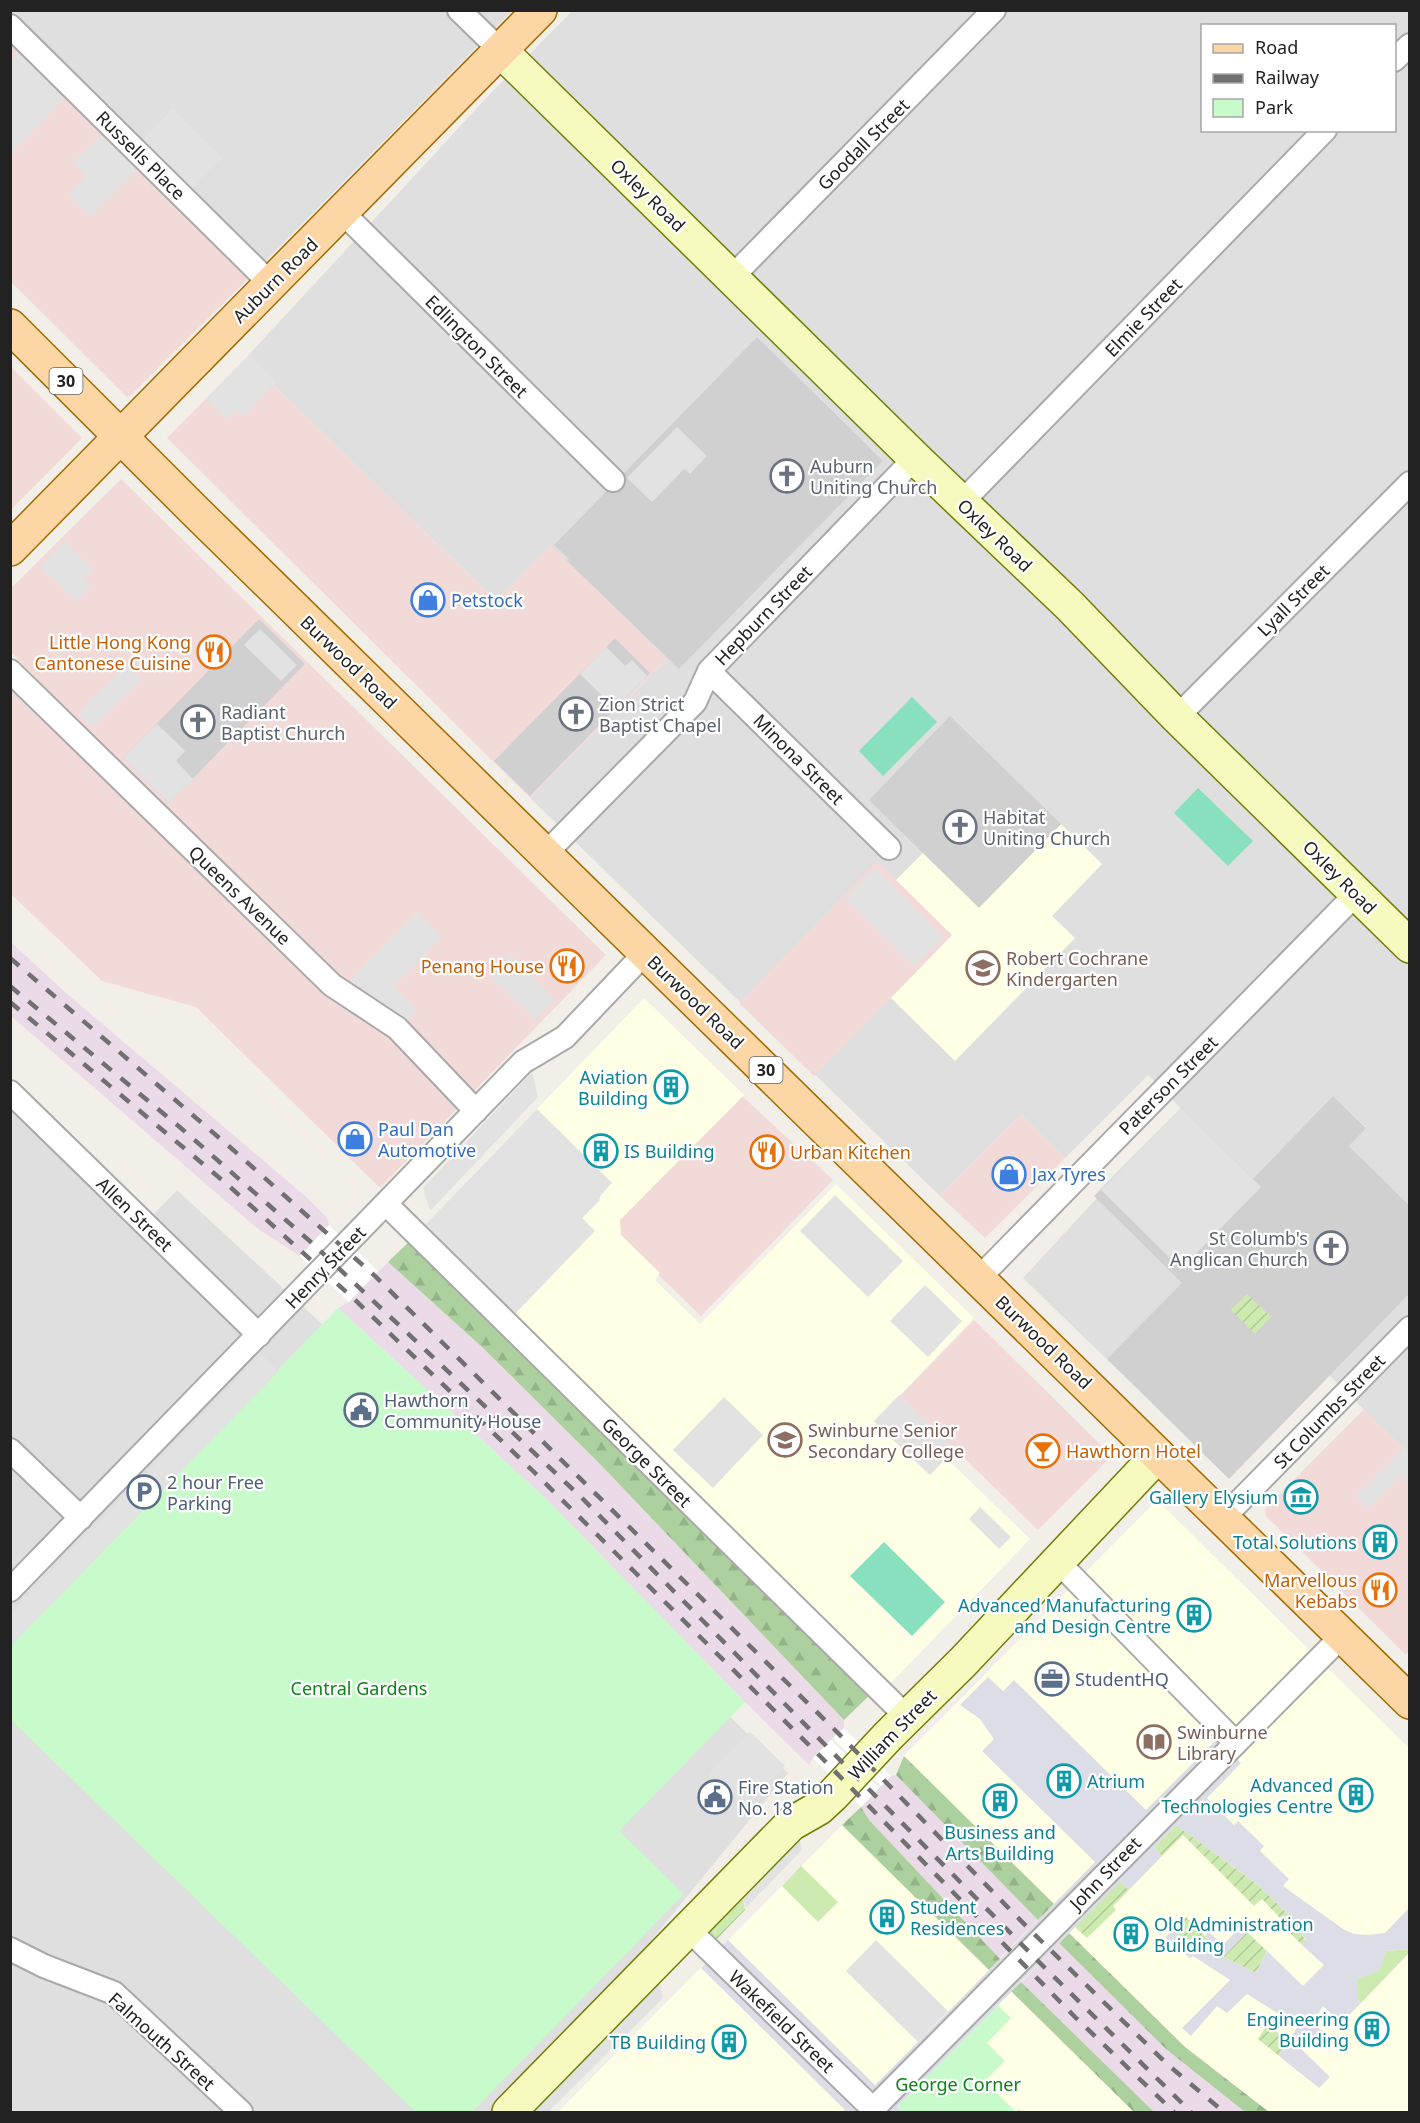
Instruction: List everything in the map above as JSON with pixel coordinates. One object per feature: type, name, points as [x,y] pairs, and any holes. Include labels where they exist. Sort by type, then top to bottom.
[{"type":"main road","name":"Auburn Road","points":[[10,549],[540,10]]},
{"type":"main road","name":"Burwood Road","points":[[10,326],[1410,1702]]},
{"type":"street","points":[[459,10],[501,51]]},
{"type":"street","name":"Goodall Street","points":[[732,277],[994,10]]},
{"type":"street","name":"Russells Place","points":[[10,26],[271,284]]},
{"type":"street","points":[[1396,59],[1410,45]]},
{"type":"street","name":"Oxley Road","points":[[501,51],[961,503],[1070,606],[1177,717],[1410,946]]},
{"type":"street","name":"Elmie Street","points":[[961,503],[1324,132]]},
{"type":"street","name":"Edlington Street","points":[[342,212],[613,480]]},
{"type":"street","name":"Hepburn Street","points":[[545,854],[695,702],[709,671],[915,458]]},
{"type":"street","name":"Lyall Street","points":[[1177,717],[1410,483]]},
{"type":"street","name":"Queens Avenue","points":[[10,671],[332,985],[397,1028],[477,1110]]},
{"type":"street","name":"Minona Street","points":[[709,671],[889,848]]},
{"type":"street","name":"Paterson Street","points":[[979,1278],[1357,894]]},
{"type":"street","name":"Henry Street","points":[[10,1590],[523,1062],[565,1037],[645,952]]},
{"type":"street","name":"Allen Street","points":[[10,1092],[259,1335]]},
{"type":"street","name":"George Street","points":[[386,1204],[908,1718]]},
{"type":"street","name":"St Columbs Street","points":[[1222,1519],[1410,1328]]},
{"type":"street","points":[[10,1450],[81,1518]]},
{"type":"street","name":"William Street","points":[[511,2110],[791,1824],[819,1808],[908,1718],[1158,1455]]},
{"type":"street","points":[[1057,1561],[1231,1745]]},
{"type":"street","name":"John Street","points":[[873,2111],[1231,1745],[1342,1636]]},
{"type":"street","name":"Wakefield Street","points":[[688,1929],[873,2111]]},
{"type":"street","name":"Falmouth Street","points":[[10,1949],[44,1966],[114,1993],[241,2112]]},
{"type":"shaded area","points":[[11,10],[512,11],[250,277],[11,32]]},
{"type":"shaded area","points":[[572,11],[1409,11],[1409,1205],[1349,1146],[1366,1127],[1336,1099],[1254,1182],[1148,1075],[1065,1158],[1021,1114],[940,1196],[530,798],[668,658],[496,601],[246,358],[489,95]]},
{"type":"shaded area","points":[[10,34],[250,277],[128,398],[11,282]]},
{"type":"shaded area","points":[[20,52],[64,99],[11,153],[11,61]]},
{"type":"shaded area","points":[[173,108],[223,158],[190,191],[141,141]]},
{"type":"shaded area","points":[[107,129],[142,165],[91,216],[68,194],[86,176],[73,162]]},
{"type":"shaded area","points":[[757,337],[883,461],[679,669],[567,561],[569,559],[554,545]]},
{"type":"shaded area","points":[[249,355],[276,382],[244,416],[237,410],[227,420],[206,399]]},
{"type":"shaded area","points":[[246,358],[496,601],[551,545],[668,658],[530,798],[167,438]]},
{"type":"shaded area","points":[[11,367],[82,438],[10,510]]},
{"type":"shaded area","points":[[677,427],[707,456],[690,474],[684,469],[652,502],[627,478]]},
{"type":"shaded area","points":[[121,479],[606,955],[380,1188],[196,1007],[102,981],[11,894],[10,685],[15,689],[40,682],[11,652],[11,588]]},
{"type":"shaded area","points":[[64,541],[93,569],[84,579],[91,586],[76,601],[40,566]]},
{"type":"shaded area","points":[[259,619],[305,664],[169,803],[123,758]]},
{"type":"shaded area","points":[[260,629],[297,665],[281,681],[244,645]]},
{"type":"shaded area","points":[[615,638],[650,673],[530,796],[494,761]]},
{"type":"shaded area","points":[[606,647],[625,666],[632,660],[647,676],[615,708],[580,674]]},
{"type":"shaded area","points":[[126,665],[141,680],[93,728],[78,714]]},
{"type":"shaded area","points":[[950,716],[1061,824],[979,908],[869,800]]},
{"type":"shaded area","points":[[157,724],[185,751],[176,761],[193,779],[169,803],[123,758]]},
{"type":"shaded area","name":"Robert Cochrane Kindergarten","points":[[1061,824],[1102,864],[1052,916],[1075,938],[955,1061],[891,998],[952,935],[896,880],[923,853],[979,907]]},
{"type":"shaded area","points":[[877,861],[952,935],[814,1076],[739,1003]]},
{"type":"shaded area","points":[[875,868],[944,937],[914,967],[845,899]]},
{"type":"shaded area","points":[[417,912],[442,937],[394,986],[418,1010],[407,1021],[350,980]]},
{"type":"shaded area","points":[[10,941],[66,993],[304,1195],[327,1218],[329,1225],[300,1256],[258,1229],[11,1016]]},
{"type":"shaded area","points":[[511,954],[555,1000],[535,1020],[490,976]]},
{"type":"shaded area","points":[[644,998],[744,1095],[620,1220],[621,1235],[660,1273],[655,1280],[700,1324],[836,1184],[974,1318],[874,1422],[929,1475],[946,1458],[1030,1539],[889,1685],[421,1229]]},
{"type":"shaded area","points":[[532,1072],[538,1097],[430,1211],[423,1188]]},
{"type":"shaded area","points":[[742,1096],[833,1180],[701,1316],[611,1229]]},
{"type":"shaded area","points":[[1333,1096],[1366,1128],[1349,1146],[1409,1205],[1409,1294],[1229,1479],[1107,1359],[1182,1283],[1094,1196],[1181,1108],[1253,1179]]},
{"type":"shaded area","name":"Central Gardens","points":[[10,1108],[136,1233],[177,1190],[402,1398],[788,1773],[511,2112],[11,2112]]},
{"type":"shaded area","points":[[1181,1108],[1261,1187],[1181,1269],[1101,1190]]},
{"type":"shaded area","points":[[537,1109],[612,1183],[601,1195],[599,1201],[582,1218],[595,1231],[512,1317],[421,1229]]},
{"type":"shaded area","name":"Jax Tyres","points":[[1021,1114],[1065,1158],[985,1238],[940,1196]]},
{"type":"shaded area","points":[[835,1195],[903,1261],[868,1297],[800,1231]]},
{"type":"shaded area","points":[[1097,1198],[1195,1295],[1119,1371],[1023,1278]]},
{"type":"shaded area","points":[[388,1262],[482,1347],[599,1463],[844,1720],[844,1728],[813,1758],[809,1765],[544,1497],[338,1308],[349,1302]]},
{"type":"shaded area","points":[[925,1285],[962,1321],[928,1357],[890,1321]]},
{"type":"shaded area","points":[[1409,1294],[1409,1454],[1329,1375]]},
{"type":"shaded area","points":[[974,1320],[1108,1452],[1108,1460],[1038,1530],[900,1396]]},
{"type":"shaded area","name":"2 hour Free Parking","points":[[261,1354],[279,1371],[11,1646],[11,1613]]},
{"type":"shaded area","points":[[899,1395],[955,1449],[930,1475],[874,1421]]},
{"type":"shaded area","points":[[724,1397],[763,1435],[713,1488],[673,1450]]},
{"type":"shaded area","points":[[1364,1409],[1409,1454],[1409,1651],[1406,1655],[1266,1516],[1265,1509]]},
{"type":"shaded area","points":[[1404,1447],[1409,1452],[1409,1478],[1406,1481],[1401,1476],[1368,1509],[1355,1496]]},
{"type":"shaded area","points":[[1157,1500],[1409,1748],[1409,2112],[1269,2112],[1185,2047],[1069,1933],[1012,1992],[1134,2112],[558,2112],[842,1825],[989,1969],[1054,1904],[904,1756]]},
{"type":"shaded area","points":[[980,1507],[1011,1537],[999,1549],[969,1519]]},
{"type":"shaded area","points":[[988,1677],[1003,1691],[1014,1680],[1146,1810],[1217,1739],[1241,1763],[1207,1798],[1234,1825],[1238,1821],[1264,1846],[1260,1851],[1289,1879],[1283,1886],[1343,1929],[1354,1934],[1385,1933],[1409,1908],[1409,1949],[1386,1951],[1382,1965],[1377,1971],[1358,1978],[1358,2000],[1361,2003],[1341,2023],[1323,2006],[1312,2024],[1329,2035],[1322,2042],[1307,2032],[1298,2046],[1330,2077],[1319,2088],[1279,2056],[1298,2026],[1247,1994],[1227,2013],[1217,2006],[1191,2036],[1182,2028],[1230,1980],[1193,1956],[1190,1958],[1165,1938],[1172,1931],[1211,1951],[1214,1945],[1205,1936],[1209,1932],[1223,1945],[1241,1926],[1247,1932],[1223,1957],[1256,1973],[1267,1951],[1303,1986],[1324,1965],[1302,1945],[1306,1940],[1290,1916],[1257,1884],[1176,1825],[1154,1847],[1162,1856],[1129,1890],[1120,1882],[897,2107],[902,2112],[843,2112],[845,2110],[701,1968],[728,1940],[875,2085],[955,2005],[1095,1862],[982,1751],[994,1739],[980,1719],[960,1705]]},
{"type":"shaded area","points":[[750,1732],[785,1766],[743,1809],[708,1775]]},
{"type":"shaded area","points":[[896,1775],[1038,1920],[1000,1959],[870,1821],[861,1807],[891,1776]]},
{"type":"shaded area","points":[[799,1836],[802,1850],[746,1908],[742,1894]]},
{"type":"shaded area","points":[[876,1940],[948,2011],[918,2042],[846,1971]]},
{"type":"shaded area","points":[[1059,1943],[1166,2049],[1245,2112],[1154,2112],[1021,1982]]},
{"type":"shaded area","points":[[658,1975],[663,1998],[548,2112],[523,2112]]},
{"type":"green space","points":[[912,697],[937,722],[883,776],[859,751]]},
{"type":"green space","points":[[1198,788],[1253,841],[1228,866],[1174,813]]},
{"type":"green space","points":[[413,1238],[872,1693],[844,1720],[599,1463],[482,1347],[388,1262]]},
{"type":"green space","points":[[1247,1294],[1271,1317],[1255,1334],[1231,1310]]},
{"type":"green space","name":"Central Gardens","points":[[338,1308],[544,1497],[745,1702],[619,1831],[684,1894],[472,2112],[416,2112],[11,1720],[10,1646]]},
{"type":"green space","points":[[884,1542],[945,1602],[912,1636],[850,1576]]},
{"type":"green space","points":[[904,1756],[1054,1904],[1038,1920],[896,1775]]},
{"type":"green space","points":[[861,1807],[870,1821],[1000,1959],[989,1970],[842,1825]]},
{"type":"green space","points":[[1176,1825],[1257,1884],[1290,1916],[1306,1941],[1302,1945],[1281,1924],[1283,1921],[1262,1899],[1254,1906],[1183,1835],[1162,1856],[1154,1847]]},
{"type":"green space","points":[[801,1866],[838,1902],[818,1922],[782,1886]]},
{"type":"green space","points":[[1120,1881],[1129,1890],[1113,1906],[1116,1910],[1087,1938],[1075,1927]]},
{"type":"green space","points":[[742,1894],[745,1910],[715,1941],[708,1935],[708,1931]]},
{"type":"green space","points":[[1186,1917],[1214,1945],[1211,1951],[1172,1931]]},
{"type":"green space","points":[[1247,1932],[1267,1951],[1256,1973],[1223,1957]]},
{"type":"green space","points":[[1069,1933],[1185,2047],[1269,2112],[1245,2112],[1166,2049],[1059,1943]]},
{"type":"green space","points":[[1409,1949],[1409,1953],[1361,2003],[1358,2000],[1358,1978],[1376,1968],[1386,1951]]},
{"type":"green space","points":[[1021,1982],[1154,2112],[1134,2112],[1011,1991]]},
{"type":"green space","name":"George Corner","points":[[998,2005],[1011,2018],[987,2043],[1005,2061],[985,2081],[1016,2112],[902,2112],[897,2107]]},
{"type":"green space","points":[[1268,2023],[1288,2042],[1279,2056],[1258,2039]]},
{"type":"pier","points":[[329,1225],[378,1271],[349,1302],[300,1256]]},
{"type":"pier","points":[[844,1728],[891,1776],[881,1786],[833,1738]]},
{"type":"pier","points":[[831,1740],[879,1788],[861,1807],[813,1758]]},
{"type":"railway","points":[[10,958],[231,1148],[375,1276],[838,1733],[1029,1929],[1167,2064],[1224,2112]]},
{"type":"railway","points":[[10,986],[182,1129],[312,1243],[581,1497],[1040,1963],[1191,2112]]},
{"type":"railway","points":[[10,1002],[228,1185],[353,1298],[533,1471],[817,1753],[1075,2017],[1174,2112]]},
{"type":"place","name":"Auburn Uniting Church","points":[[787,476]]},
{"type":"place","name":"Petstock","points":[[428,600]]},
{"type":"place","name":"Little Hong Kong Cantonese Cuisine","points":[[214,652]]},
{"type":"place","name":"Zion Strict Baptist Chapel","points":[[576,714]]},
{"type":"place","name":"Radiant Baptist Church","points":[[198,722]]},
{"type":"place","name":"Habitat Uniting Church","points":[[960,827]]},
{"type":"place","name":"Penang House","points":[[567,966]]},
{"type":"place","name":"Robert Cochrane Kindergarten","points":[[983,968]]},
{"type":"place","name":"Aviation Building","points":[[671,1087]]},
{"type":"place","name":"Paul Dan Automotive","points":[[355,1139]]},
{"type":"place","name":"IS Building","points":[[601,1151]]},
{"type":"place","name":"Urban Kitchen","points":[[767,1152]]},
{"type":"place","name":"Jax Tyres","points":[[1009,1174]]},
{"type":"place","name":"St Columb's Anglican Church","points":[[1331,1248]]},
{"type":"place","name":"Hawthorn Community House","points":[[361,1410]]},
{"type":"place","name":"Swinburne Senior Secondary College","points":[[785,1440]]},
{"type":"place","name":"Hawthorn Hotel","points":[[1043,1451]]},
{"type":"place","name":"2 hour Free Parking","points":[[144,1492]]},
{"type":"place","name":"Gallery Elysium","points":[[1301,1497]]},
{"type":"place","name":"Total Solutions","points":[[1380,1542]]},
{"type":"place","name":"Marvellous Kebabs","points":[[1380,1590]]},
{"type":"place","name":"Advanced Manufacturing and Design Centre","points":[[1194,1615]]},
{"type":"place","name":"StudentHQ","points":[[1052,1679]]},
{"type":"place","name":"Swinburne Library","points":[[1154,1742]]},
{"type":"place","name":"Atrium","points":[[1064,1781]]},
{"type":"place","name":"Advanced Technologies Centre","points":[[1356,1795]]},
{"type":"place","name":"Fire Station No. 18","points":[[715,1797]]},
{"type":"place","name":"Business and Arts Building","points":[[1000,1801]]},
{"type":"place","name":"Student Residences","points":[[887,1917]]},
{"type":"place","name":"Old Administration Building","points":[[1131,1934]]},
{"type":"place","name":"Engineering Building","points":[[1372,2029]]},
{"type":"place","name":"TB Building","points":[[729,2042]]}]
